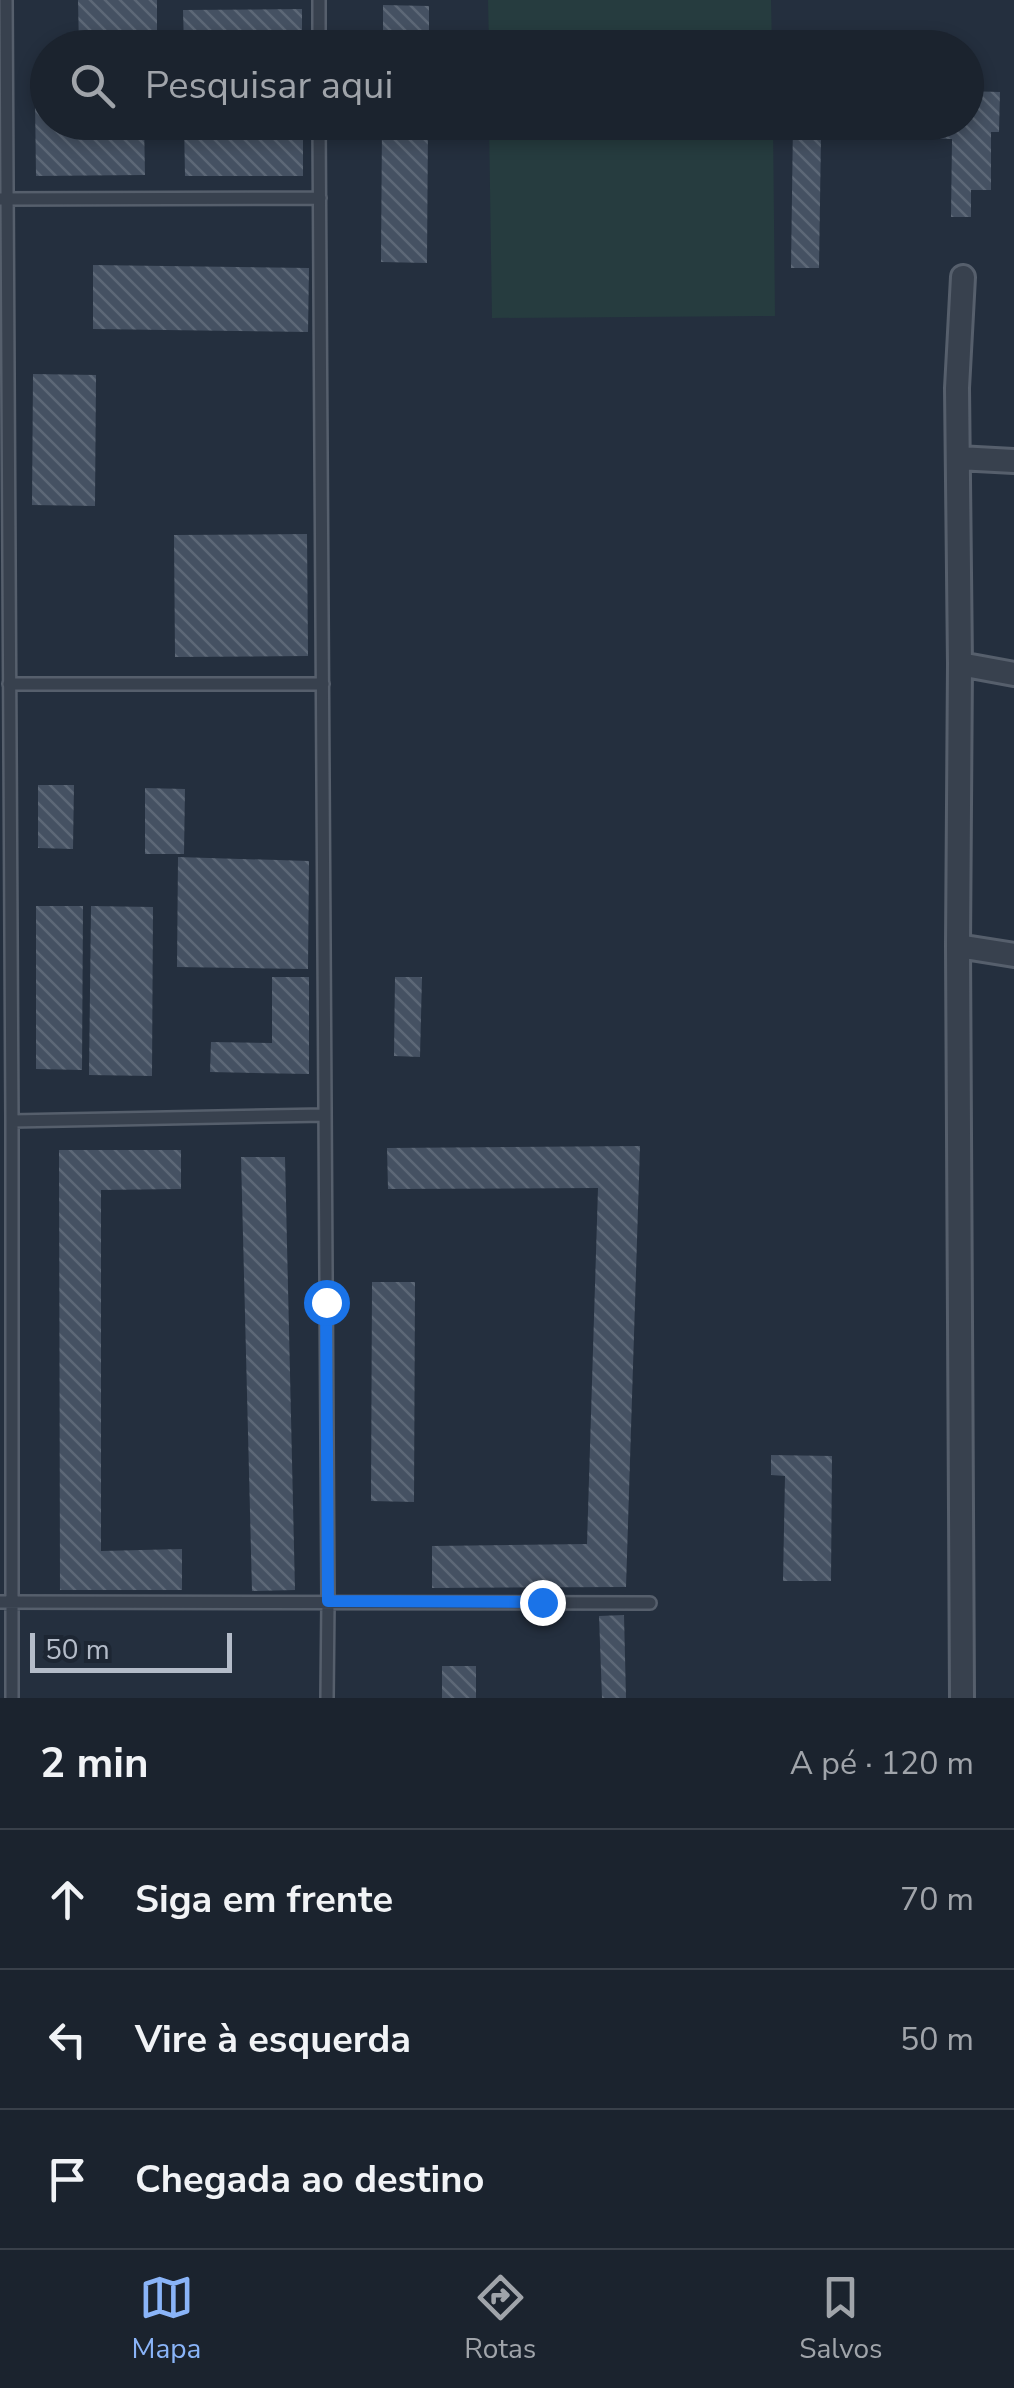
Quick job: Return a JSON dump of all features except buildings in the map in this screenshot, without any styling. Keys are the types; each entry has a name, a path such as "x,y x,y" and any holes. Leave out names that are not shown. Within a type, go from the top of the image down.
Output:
{"street":[{"path":"962,1698 958,364 963,277"},
{"path":"958,458 1014,461"},
{"path":"960,664 1014,674"},
{"path":"958,946 1014,955"}],"lane":[{"path":"6,0 3,199 12,1121 7,1602 12,1698"},
{"path":"318,0 319,30"},
{"path":"319,140 327,1698"},
{"path":"3,199 320,198"},
{"path":"9,684 322,684"},
{"path":"12,1121 325,1115"},
{"path":"7,1602 650,1602"}],"green space":[{"path":"488,0 771,0 772,30 489,30"},
{"path":"489,140 773,140 775,316 492,318"}],"route":[{"path":"326,1302 328,1601 542,1602"}]}
